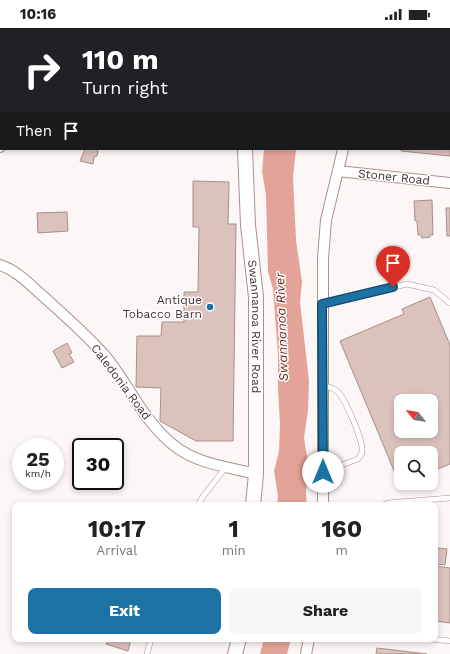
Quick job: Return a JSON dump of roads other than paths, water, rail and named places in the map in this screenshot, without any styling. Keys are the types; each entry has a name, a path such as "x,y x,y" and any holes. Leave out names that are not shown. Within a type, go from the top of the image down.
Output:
{"main road":[{"name":"Swannanoa River Road","path":"245,150 248,225 256,297 256,474 252,502"},
{"path":"235,654 238,642"}],"street":[{"path":"323,502 323,259 326,220 342,150"},
{"name":"Stoner Road","path":"338,170 450,183"},
{"name":"Caledonia Road","path":"0,265 16,272 82,332 107,359 149,420 176,448 196,459 256,474"},
{"path":"306,654 308,642"}],"lane":[{"path":"322,304 407,284 434,290 450,302"},
{"path":"322,386 331,387 343,399 351,415 362,446 362,452 358,459 323,472"},
{"path":"200,502 227,467"},
{"path":"400,502 450,498"},
{"path":"438,640 450,641"},
{"path":"147,654 150,642"}],"water":[{"name":"Swannanoa River","path":"264,150 296,150 293,178 296,240 302,282 300,302 309,381 308,410 304,438 308,463 307,502 277,502 278,496 274,471 279,451 280,424 278,355 273,289 268,272 266,195 262,171"},
{"path":"263,642 290,642 287,654 260,654"}],"place":[{"name":"Antique Tobacco Barn","path":"210,307"}]}
